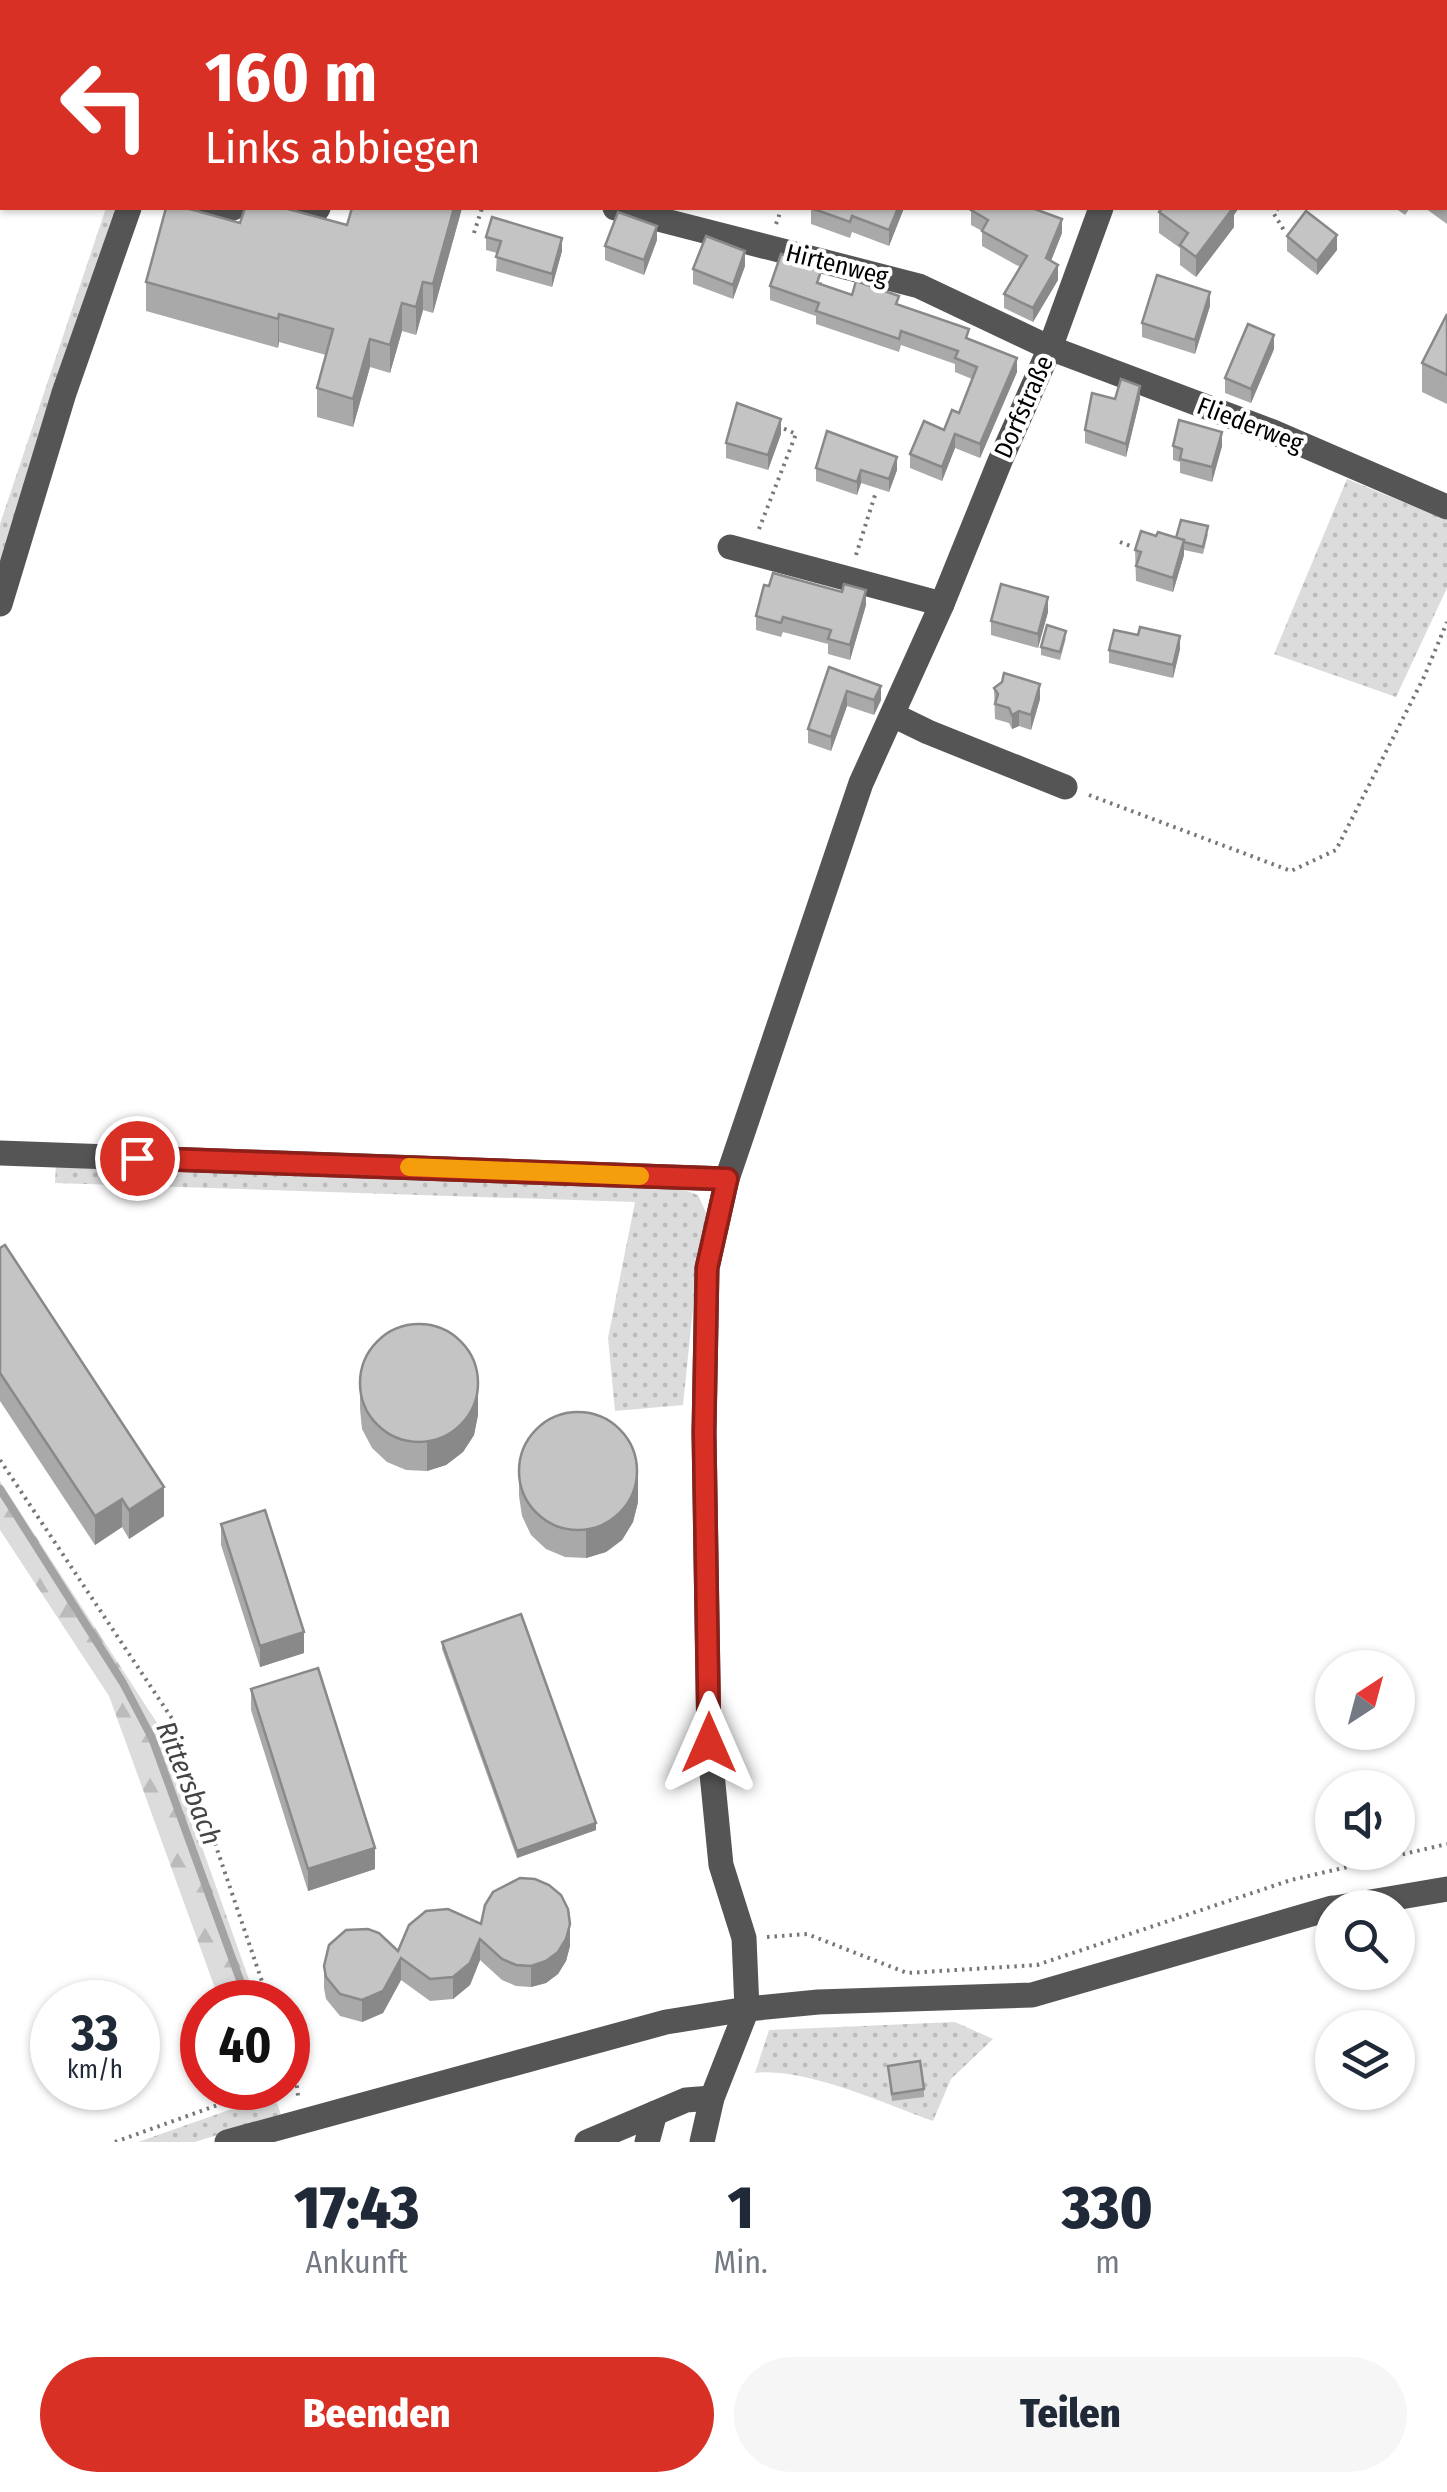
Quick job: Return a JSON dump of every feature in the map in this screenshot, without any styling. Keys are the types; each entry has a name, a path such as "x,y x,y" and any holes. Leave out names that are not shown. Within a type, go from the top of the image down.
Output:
{"street":[{"path":"0,604 64,393 128,210"},
{"path":"286,210 312,218 317,210"},
{"name":"Hirtenweg","path":"623,210 919,286 1050,348"},
{"name":"Dorfstraße","path":"747,2009 744,1938 721,1865 709,1743 704,1432 707,1268 727,1179 861,783 1050,348 1100,210"},
{"name":"Fliederweg","path":"1050,348 1273,432 1447,507"},
{"path":"740,550 942,604"},
{"path":"894,714 928,732 1066,787"},
{"path":"0,1152 727,1179"},
{"path":"1415,1894 1447,1889"},
{"path":"227,2142 666,2022 818,2002 1032,1995 1315,1913"},
{"path":"702,2142 712,2098 747,2009"},
{"path":"587,2142 686,2100 712,2098"},
{"path":"647,2142 655,2113"}],"path":[{"path":"474,233 481,210"},
{"path":"1277,210 1274,214 1285,232"},
{"path":"740,550 796,434 766,421"},
{"path":"848,579 875,495"},
{"path":"1120,542 1133,547"},
{"path":"1066,787 1291,871 1336,850 1424,677 1447,622"},
{"path":"0,1460 174,1720 262,1980"},
{"path":"744,1938 806,1934 908,1973 1037,1965 1291,1880 1447,1844"},
{"path":"115,2142 204,2110"}],"green space":[{"path":"105,210 121,210 0,580 0,524"},
{"path":"1347,479 1447,520 1447,588 1396,697 1274,654"},
{"path":"56,1162 665,1183 698,1195 709,1219 695,1289 683,1405 615,1411 608,1338 635,1202 55,1183"},
{"path":"0,1481 159,1726 249,1980 212,1980 109,1696 0,1530"},
{"path":"955,2022 993,2039 951,2079 933,2121 820,2081 774,2072 755,2073 769,2030"},
{"path":"229,2110 279,2110 281,2115 195,2142 138,2142"}],"building":[{"path":"165,210 193,210 240,223 244,210 291,210 347,225 351,210 453,210 433,284 423,282 416,307 402,303 390,345 370,339 353,399 317,388 333,329 279,314 278,319 146,282"},
{"path":"817,210 897,210 889,230 852,216 850,222"},
{"path":"971,210 1037,210 1062,219 1046,258 1058,265 1033,308 1004,294 1027,256 982,231 988,220"},
{"path":"1231,210 1196,257 1180,245 1188,233 1159,212"},
{"path":"1306,211 1337,235 1317,261 1287,236"},
{"path":"618,212 657,226 644,260 605,246"},
{"path":"492,217 562,238 552,274 496,257 501,241 486,237"},
{"path":"706,236 745,251 733,285 693,269"},
{"path":"781,254 822,268 817,283 852,295 856,281 899,296 896,304 969,329 966,338 1017,358 980,444 955,434 942,467 910,454 924,421 944,430 952,410 959,413 977,367 955,358 958,351 901,331 899,339 816,311 819,303 770,286"},
{"path":"1157,275 1210,292 1195,340 1142,323"},
{"path":"1447,314 1447,375 1422,363"},
{"path":"1248,324 1274,335 1251,389 1225,378"},
{"path":"1121,379 1140,386 1126,444 1085,430 1092,393 1115,399"},
{"path":"737,403 781,419 768,455 726,443"},
{"path":"1179,420 1222,432 1212,467 1180,459 1182,449 1173,446"},
{"path":"827,431 897,457 889,479 861,470 857,482 816,468"},
{"path":"1181,520 1208,526 1203,547 1176,538"},
{"path":"1141,531 1184,540 1173,578 1136,566 1141,552 1135,550"},
{"path":"773,573 842,592 844,584 866,590 850,645 828,639 831,630 783,617 781,623 756,616 764,585 769,586"},
{"path":"1001,584 1048,597 1038,634 991,621"},
{"path":"1047,625 1066,631 1060,652 1041,647"},
{"path":"1140,627 1180,636 1173,665 1109,650 1114,630 1138,635"},
{"path":"829,667 881,686 874,700 847,691 831,737 808,729"},
{"path":"1004,673 1040,684 1031,715 1019,711 1012,715 1009,708 995,704 998,694 994,688 1002,682"},
{"path":"5,1245 164,1487 129,1510 122,1499 95,1516 0,1373 0,1248"},
{"path":"419,1324 442,1329 461,1341 473,1360 478,1383 473,1406 461,1425 442,1437 419,1442 396,1437 377,1425 365,1406 360,1383 365,1360 377,1341 396,1329"},
{"path":"578,1412 600,1417 620,1429 632,1449 637,1471 632,1493 620,1513 600,1525 578,1530 556,1525 536,1513 524,1493 519,1471 524,1449 536,1429 556,1417"},
{"path":"265,1510 304,1632 260,1646 221,1524"},
{"path":"521,1614 596,1823 517,1851 442,1642"},
{"path":"318,1668 375,1848 308,1869 251,1689"},
{"path":"520,1878 549,1885 561,1895 568,1909 566,1939 546,1961 516,1965 502,1959 480,1939 470,1963 453,1977 430,1979 401,1958 383,1991 362,2000 340,1994 326,1977 324,1966 329,1945 346,1930 379,1933 398,1951 409,1925 426,1911 448,1909 481,1924 493,1892"},
{"path":"920,2061 924,2089 892,2094 888,2066"}],"waterway":[{"name":"Rittersbach","path":"0,1489 123,1683 152,1738 240,1980"}],"slow traffic":[{"path":"409,1167 640,1176"}],"route":[{"path":"137,1158 727,1179 707,1268 704,1432 709,1743"}]}
